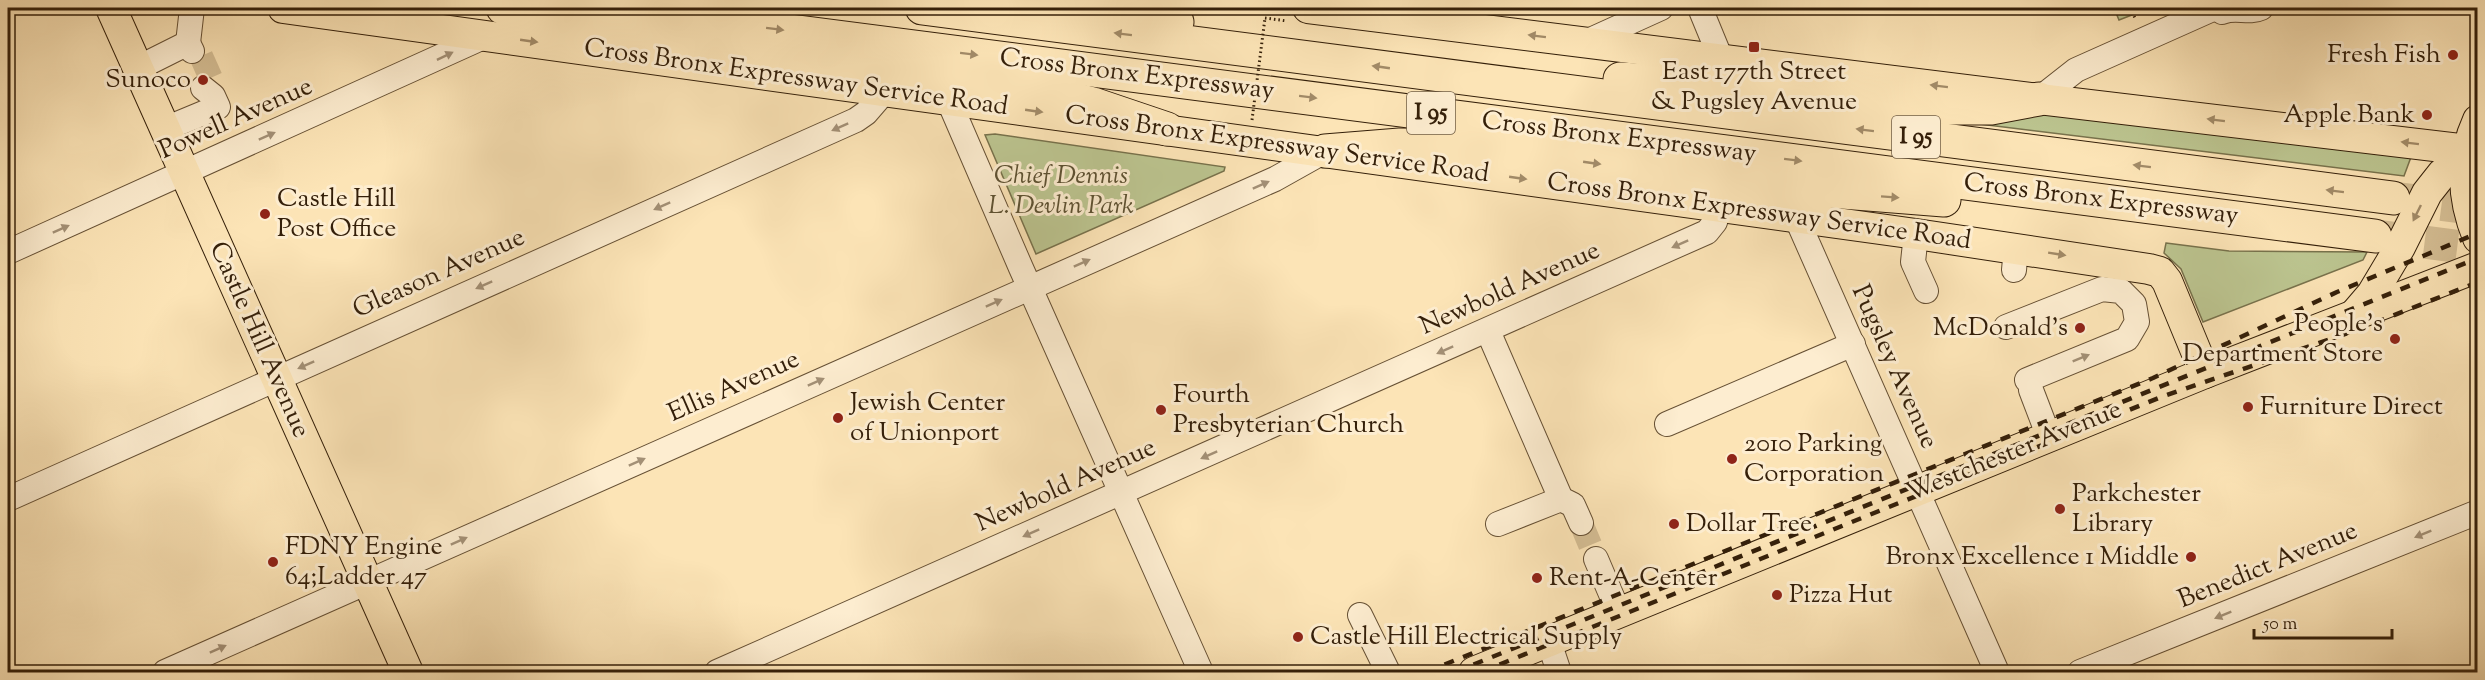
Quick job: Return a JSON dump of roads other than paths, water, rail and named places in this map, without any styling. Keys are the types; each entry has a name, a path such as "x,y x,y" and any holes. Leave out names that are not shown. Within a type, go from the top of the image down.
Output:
{"highway":[{"name":"Cross Bronx Expressway","path":"613,8 2374,236"},
{"name":"Cross Bronx Expressway","path":"922,8 2393,198"},
{"path":"1114,8 1189,25 1306,57"},
{"path":"495,21 1054,94 1093,104 1167,129"},
{"path":"1439,75 1609,78 1726,84 1949,108 1991,108 2039,99"},
{"path":"1325,151 1400,145 1454,146 1797,190 2250,219"}],"main road":[{"name":"Castle Hill Avenue","path":"111,8 408,672"},
{"name":"Cross Bronx Expressway Service Road","path":"284,8 495,21 885,91 1916,234 2015,259 2160,272 2167,281 2205,373"},
{"path":"1308,8 2467,152"},
{"path":"2478,120 2467,152 2465,178 2467,201 2478,238"},
{"name":"Westchester Avenue","path":"2354,315 2372,294 2400,248 2427,193 2442,174 2467,152"},
{"name":"Westchester Avenue","path":"1474,672 2205,373 2478,267"}],"street":[{"path":"138,68 193,53 192,8"},
{"path":"1586,42 1661,8"},
{"path":"1700,8 1721,59"},
{"path":"2039,99 2076,70 2219,10 2230,8 2253,12 2261,8"},
{"name":"Powell Avenue","path":"8,252 185,173 495,21"},
{"path":"165,129 218,107 209,89"},
{"name":"Gleason Avenue","path":"8,499 856,120 866,113 885,91"},
{"path":"948,99 1029,287 1201,672"},
{"name":"Ellis Avenue","path":"165,672 1275,179 1325,151"},
{"name":"Newbold Avenue","path":"717,672 1707,232 1715,222 1719,207"},
{"name":"Pugsley Avenue","path":"1796,217 1997,672"},
{"path":"1916,234 1913,262 1926,291"},
{"path":"2006,327 2102,289 2121,291 2134,304 2137,322 2127,339 2029,385 2049,437"},
{"path":"1488,331 1561,499 1573,505 1581,523"},
{"path":"1667,424 1853,344"},
{"path":"1498,524 1561,499"},
{"name":"Benedict Avenue","path":"2080,672 2478,512"},
{"path":"1596,559 1619,614"},
{"path":"1360,615 1388,672"},
{"path":"1549,642 1559,672"}],"tunnel":[{"path":"201,56 213,83"},
{"path":"2393,198 2478,209"},
{"path":"2376,236 2478,249"},
{"path":"1581,523 1596,559"}],"railway":[{"path":"1426,672 2153,378 2337,292 2478,233"},
{"path":"1455,672 2478,258"},
{"path":"1481,672 2161,397 2354,331 2478,282"}],"place":[{"name":"East 177th Street & Pugsley Avenue","path":"1754,47"},
{"name":"Fresh Fish","path":"2453,55"},
{"name":"Sunoco","path":"203,80"},
{"name":"Apple Bank","path":"2427,115"},
{"name":"Castle Hill Post Office","path":"265,214"},
{"name":"McDonald's","path":"2080,328"},
{"name":"People's Department Store","path":"2395,339"},
{"name":"Furniture Direct","path":"2248,407"},
{"name":"Fourth Presbyterian Church","path":"1161,410"},
{"name":"Jewish Center of Unionport","path":"838,418"},
{"name":"2010 Parking Corporation","path":"1732,459"},
{"name":"Parkchester Library","path":"2060,509"},
{"name":"Dollar Tree","path":"1674,524"},
{"name":"Bronx Excellence 1 Middle","path":"2191,557"},
{"name":"FDNY Engine 64;Ladder 47","path":"273,562"},
{"name":"Rent-A-Center","path":"1537,578"},
{"name":"Pizza Hut","path":"1777,595"},
{"name":"Castle Hill Electrical Supply","path":"1298,637"}],"park label":[{"name":"Chief Dennis L. Devlin Park","path":"1061,191"}]}
